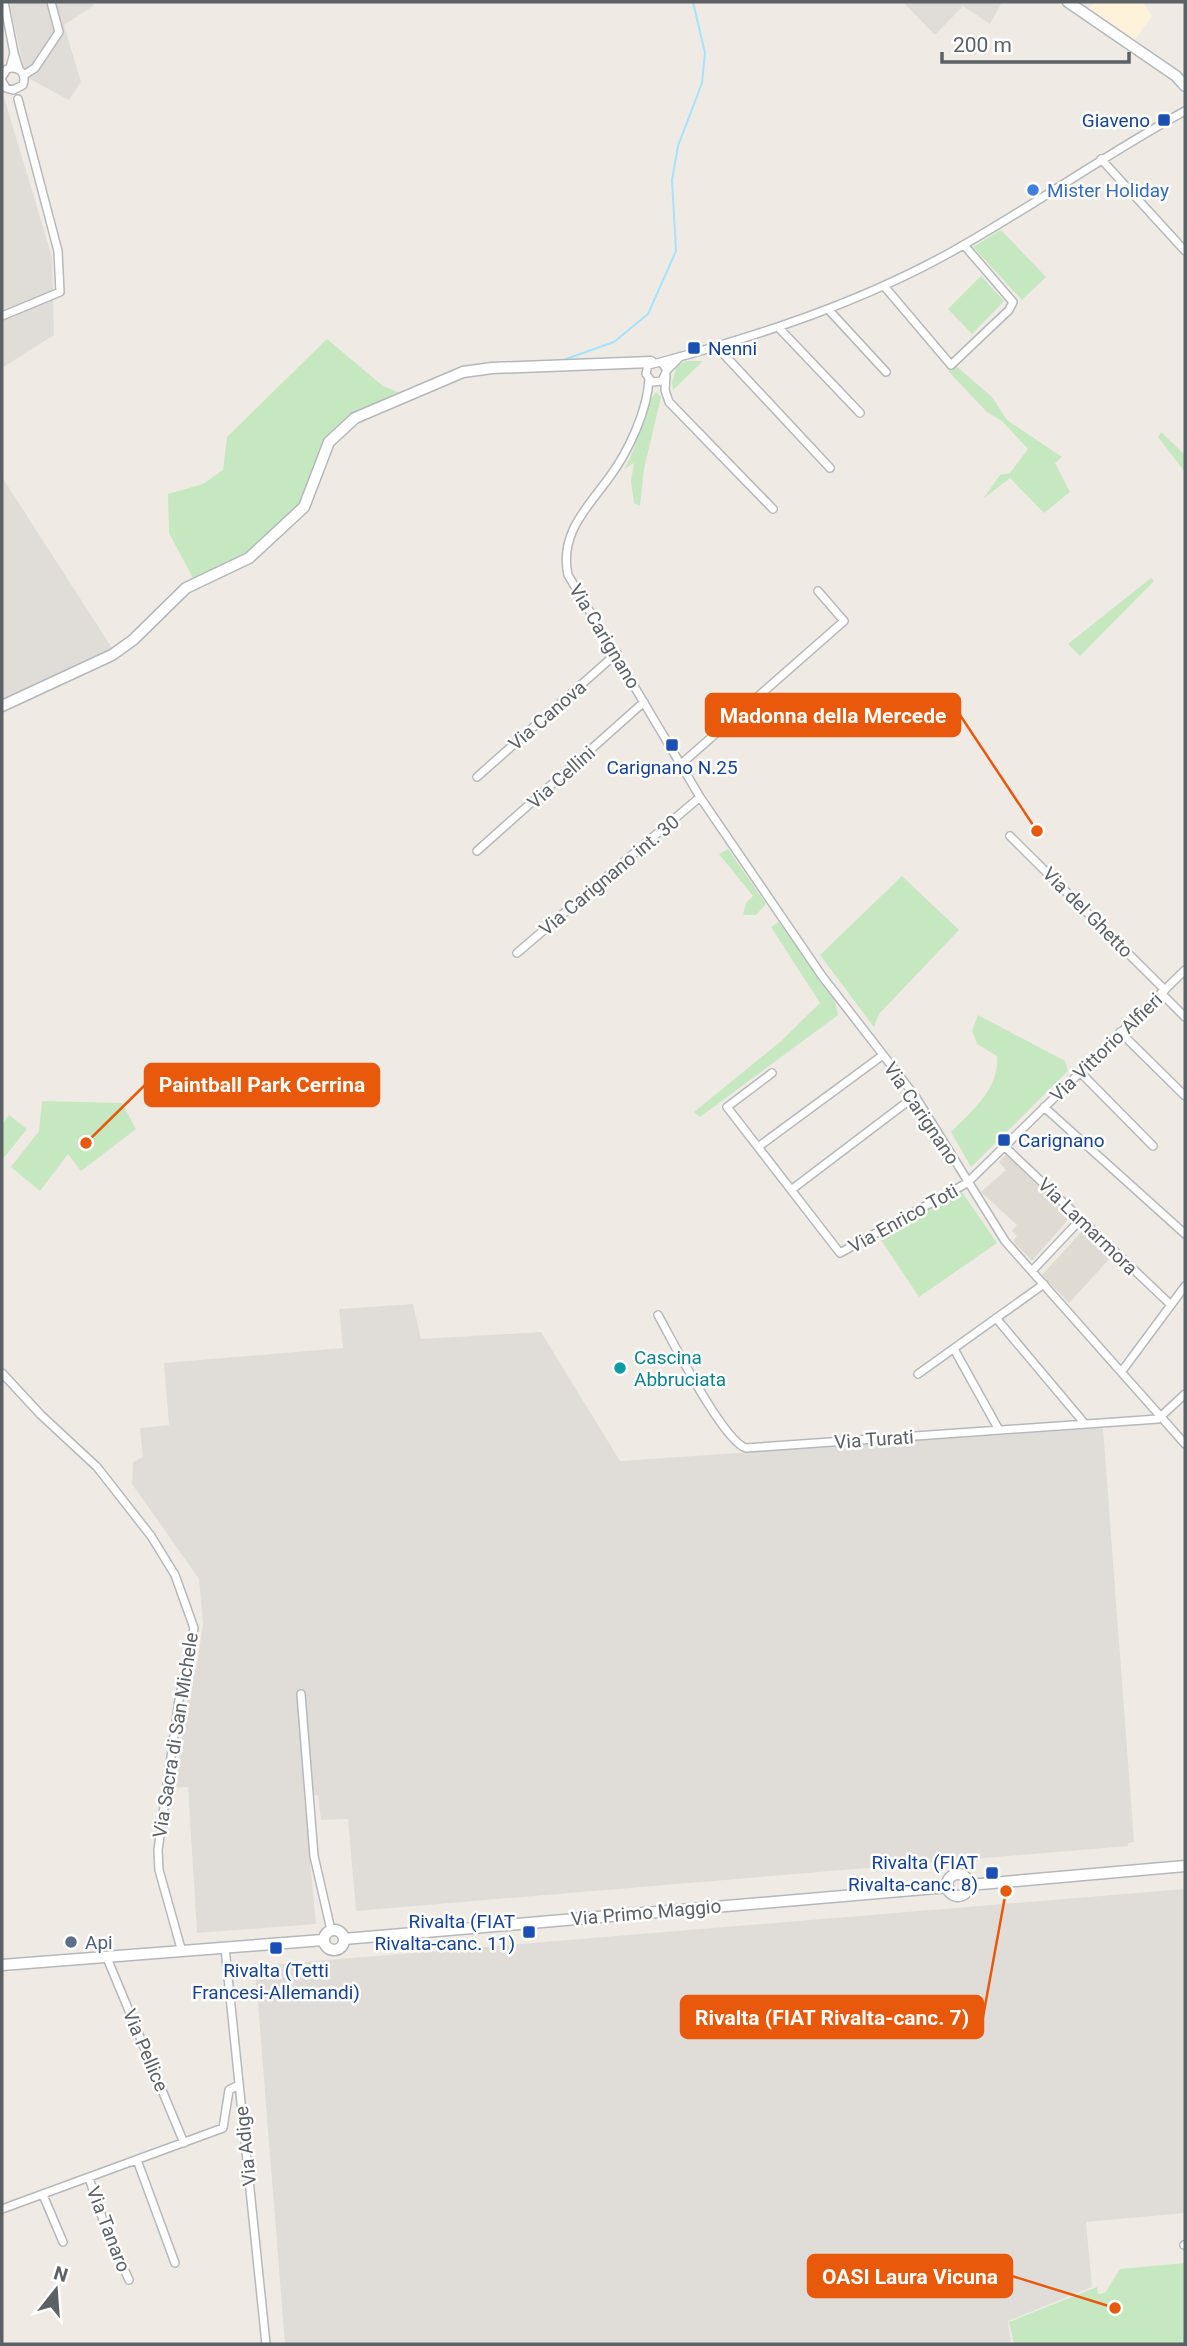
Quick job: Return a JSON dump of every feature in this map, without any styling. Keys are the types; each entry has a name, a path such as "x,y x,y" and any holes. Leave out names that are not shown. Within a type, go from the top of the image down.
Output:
{"main road":[{"path":"1068,2 1181,78 1185,86"},
{"path":"2,706 112,655 133,640 186,588 249,558 296,516 312,494 330,442 355,418 463,372 492,368 634,362 653,364"},
{"path":"969,1885 1185,1866"},
{"path":"957,1874 964,1876 969,1885 965,1893 958,1896 948,1887 949,1880 957,1874"},
{"name":"Via Primo Maggio","path":"344,1939 948,1887"},
{"path":"2,1965 323,1940 331,1930 340,1932 344,1939 342,1947 333,1950 327,1948 323,1940"}],"street":[{"path":"4,2 17,71 24,81 10,89"},
{"path":"2,316 60,292 58,251 18,99 2,79 17,71 35,68 59,32 51,2"},
{"path":"653,364 778,327 884,286 964,245 1185,110"},
{"path":"1101,159 1185,251"},
{"path":"884,286 951,365 1009,310 1013,302 964,245"},
{"path":"828,309 886,373"},
{"path":"778,327 860,413"},
{"path":"717,347 830,468"},
{"name":"Via Carignano","path":"679,357 667,373 654,382 630,443 612,474 573,526 564,558 568,575 617,653 700,797 822,975 915,1096 967,1183 1006,1241 1185,1444"},
{"path":"653,364 667,373 665,390 669,401 773,509"},
{"path":"653,364 654,382 665,390"},
{"path":"680,765 844,621 818,591"},
{"name":"Via Canova","path":"477,777 617,653"},
{"name":"Via Cellini","path":"477,851 644,702"},
{"name":"Via Carignano int. 30","path":"517,953 700,797"},
{"name":"Via del Ghetto","path":"1010,836 1163,991 1185,1017"},
{"name":"Via Vittorio Alfieri","path":"967,1183 1185,970"},
{"path":"1121,1032 1185,1096"},
{"path":"758,1147 883,1055"},
{"path":"1080,1072 1153,1146"},
{"path":"772,1073 727,1107 790,1190 915,1096"},
{"path":"1044,1107 1185,1234"},
{"name":"Via Lamarmora","path":"1005,1147 1171,1305"},
{"name":"Via Enrico Toti","path":"790,1190 840,1253 967,1183"},
{"path":"1032,1271 1080,1219"},
{"path":"918,1374 1044,1284"},
{"path":"1122,1371 1185,1286"},
{"name":"Via Turati","path":"658,1315 705,1398 740,1446 1085,1424 1162,1416"},
{"path":"996,1318 1085,1424"},
{"path":"954,1349 999,1430"},
{"name":"Via Sacra di San Michele","path":"2,1373 41,1415 97,1467 151,1536 176,1575 194,1628 179,1700 158,1850 159,1870 182,1952"},
{"path":"1162,1416 1185,1394"},
{"path":"301,1694 314,1856 331,1930"},
{"name":"Via Adige","path":"225,1948 266,2344"},
{"name":"Via Pellice","path":"107,1958 184,2143"},
{"name":"Via Tanaro","path":"2,2209 223,2128 229,2090 239,2085"},
{"path":"137,2160 175,2263"},
{"name":"Via Tanaro","path":"89,2178 129,2280"},
{"path":"43,2195 63,2242"}],"shaded area":[{"path":"9,2 94,2 93,6 64,25 81,82 69,100 26,77"},
{"path":"903,2 1002,2 990,24 963,6 935,35"},
{"path":"1096,2 1143,2 1152,16 1133,42 1088,9"},
{"path":"3,94 52,257 54,335 2,368"},
{"path":"2,477 112,648 2,708"},
{"path":"1007,1153 1072,1215 1032,1261 1013,1241 1017,1236 1012,1231 1017,1225 981,1192 1006,1170 999,1162"},
{"path":"1084,1229 1113,1255 1069,1303 1042,1275"},
{"path":"413,1304 421,1339 541,1332 620,1461 1103,1428 1134,1842 1128,1843 1128,1846 356,1911 348,1819 321,1820 318,1795 304,1796 316,1924 197,1933 188,1787 175,1788 188,1694 197,1664 203,1624 199,1579 132,1484 133,1462 143,1457 140,1428 169,1425 164,1363 343,1348 339,1309"},
{"path":"1185,1889 1185,2213 1086,2222 1092,2287 1008,2321 1011,2344 285,2344 255,1966"}],"green space":[{"path":"1001,230 1046,277 1022,300 973,247"},
{"path":"981,276 1004,301 972,334 948,309"},
{"path":"327,339 383,386 403,394 346,418 329,435 306,498 256,549 225,569 193,578 169,533 168,494 203,484 223,470 227,437"},
{"path":"686,361 703,361 673,390 672,382 677,366"},
{"path":"955,365 992,397 1007,420 1062,457 1055,463 1070,492 1044,513 1010,478 983,499 1000,475 1010,473 1028,449 1002,421 987,412 948,371"},
{"path":"656,392 661,397 644,469 640,506 634,503 631,481 634,463 624,469 646,410"},
{"path":"1161,432 1185,455 1185,472 1158,437"},
{"path":"1151,578 1154,581 1080,656 1068,644"},
{"path":"728,849 766,904 756,915 743,915 746,903 753,896 719,854"},
{"path":"902,876 959,930 879,1014 874,1027 820,955"},
{"path":"779,922 834,997 838,1015 700,1117 694,1112 780,1042 820,1003 771,927"},
{"path":"978,1015 1065,1061 1068,1071 971,1167 951,1132 983,1098 997,1068 997,1056 977,1044 972,1031"},
{"path":"42,1101 122,1103 136,1129 81,1171 68,1154 40,1191 11,1167 39,1131"},
{"path":"9,1115 27,1129 2,1160 2,1125"},
{"path":"962,1192 997,1243 919,1297 881,1240 914,1217"},
{"path":"1185,2263 1185,2344 1014,2344 1009,2322 1097,2287 1098,2294 1105,2293 1120,2269"}],"waterway":[{"path":"566,359 614,342 648,314 676,251 672,180 678,146 702,83 705,53 693,2"}],"place":[{"name":"Giaveno","path":"1164,120"},
{"name":"Mister Holiday","path":"1033,190"},
{"name":"Nenni","path":"694,348"},
{"name":"Carignano N.25","path":"672,745"},
{"name":"Madonna della Mercede","path":"1037,831"},
{"name":"Carignano","path":"1004,1140"},
{"name":"Paintball Park Cerrina","path":"86,1143"},
{"name":"Cascina Abbruciata","path":"620,1368"},
{"name":"Rivalta (FIAT Rivalta-canc. 8)","path":"992,1873"},
{"name":"Rivalta (FIAT Rivalta-canc. 7)","path":"1006,1891"},
{"name":"Rivalta (FIAT Rivalta-canc. 11)","path":"529,1932"},
{"name":"Api","path":"71,1942"},
{"name":"Rivalta (Tetti Francesi-Allemandi)","path":"276,1948"},
{"name":"OASI Laura Vicuna","path":"1115,2308"}]}
